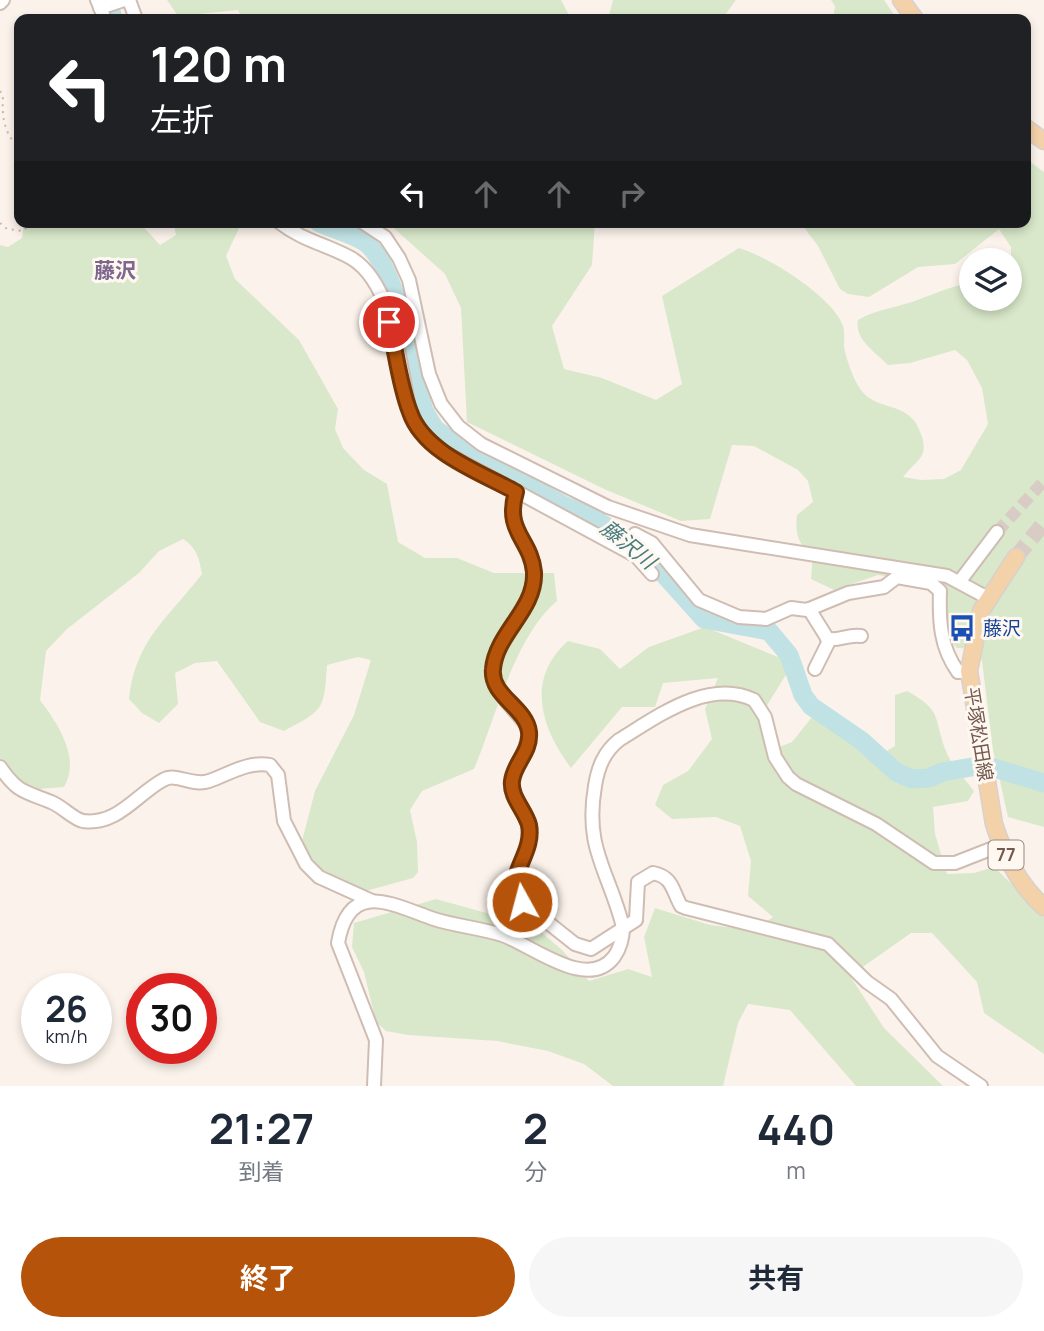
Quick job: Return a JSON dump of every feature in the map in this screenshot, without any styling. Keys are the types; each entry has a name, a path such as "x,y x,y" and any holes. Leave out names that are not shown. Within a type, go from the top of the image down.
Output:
{"main road":[{"name":"平塚松田線","path":"1016,557 981,611 969,671 989,793 1001,845 1015,873 1044,907"}],"street":[{"path":"100,9 126,0"},
{"path":"288,228 308,242 350,257 371,273 384,299 410,413 420,430 440,450 644,562 652,574"},
{"path":"371,228 385,237 409,280 429,374 441,404 458,426 481,444 608,507 647,522 690,535 947,576 988,598"},
{"path":"516,492 512,522 531,560 533,580 528,601 499,646 492,674 496,687 529,729 528,746 512,778 512,787 530,833 515,888 522,902 584,949 590,949 638,915 635,889 638,882 653,873 668,878 681,905 686,908 819,940 891,999 937,1056 981,1086"},
{"path":"621,549 647,522"},
{"path":"960,581 997,532"},
{"path":"635,534 652,543 699,600 724,613 766,619 791,608 809,609 848,593 884,587 897,577 931,583 940,591 941,635 949,660 958,672 969,671"},
{"path":"809,609 827,639"},
{"path":"827,639 840,641 852,635 861,636"},
{"path":"815,669 827,639"},
{"path":"374,1086 376,1040 338,943 348,914 372,901 383,900 461,927 505,936 574,969 588,971 612,960 623,937 622,927 593,844 590,820 597,772 611,747 619,740 666,712 699,698 726,693 754,700 765,717 775,757 788,777 876,824 934,863 955,863 1001,845"},
{"path":"0,767 19,790 58,805 81,821 106,818 120,812 164,779 174,777 196,785 249,765 270,765 278,775 284,821 306,864 333,884 359,892 372,901"}],"path":[{"path":"0,91 4,95 2,118 14,139"},
{"path":"0,223 7,229 23,231 26,228"}],"green space":[{"path":"167,0 561,0 568,14 240,14 238,10 177,14"},
{"path":"613,0 736,0 726,14 609,14"},
{"path":"831,0 884,0 894,14 834,14 835,6"},
{"path":"1031,163 1044,172 1044,827 1008,817 993,750 982,661 975,649 957,648 945,636 944,585 878,575 834,590 811,579 813,555 800,542 796,527 797,515 813,502 808,481 798,470 754,446 732,445 710,519 681,521 604,489 467,422 461,308 445,274 394,228 595,228 592,265 552,326 564,369 602,378 656,400 682,384 662,296 739,248 752,253 798,279 827,303 843,326 845,352 859,387 874,401 910,416 917,425 923,440 923,452 903,477 921,480 944,479 961,470 988,424 982,388 967,360 955,350 910,363 888,365 862,339 858,320 959,286 959,311 1022,311 1022,248 1011,248 999,229 975,248 959,248 959,261 955,264 918,267 869,297 848,294 840,289 818,246 804,228 1031,228"},
{"path":"23,228 144,228 160,245 176,235 174,228 239,228 226,256 235,279 299,340 338,409 335,429 343,448 364,470 387,484 398,542 425,558 457,558 494,573 554,573 557,601 542,616 518,656 474,769 422,791 410,810 417,842 418,872 413,878 344,897 304,869 297,860 315,791 354,715 371,660 358,657 327,665 325,691 319,707 307,718 284,731 260,722 217,661 195,663 175,673 178,704 159,723 142,713 129,699 138,661 146,645 155,630 202,574 197,554 183,539 159,551 139,573 67,629 46,651 40,700 65,742 69,753 69,776 64,787 13,791 0,766 0,245 8,247 22,238"},
{"path":"705,627 783,659 787,673 758,720 767,752 792,742 812,717 885,752 895,746 895,695 907,691 932,710 948,756 974,791 968,801 933,807 935,834 947,874 974,873 994,867 1044,915 1044,1054 984,1013 977,982 932,933 911,933 850,976 884,1028 943,1086 856,1086 790,1010 748,1004 738,1023 723,1086 613,1086 584,1064 548,1051 497,1041 408,1035 386,1031 376,1022 364,972 352,947 354,923 436,899 534,926 562,950 589,981 628,969 652,977 644,937 655,908 710,925 754,930 773,917 748,896 751,861 740,826 716,817 672,819 655,805 663,785 688,771 712,739 705,709 718,678 663,683 655,707 622,707 571,768 552,737 542,704 546,671 568,641 600,649 620,669 649,647"}],"waterway":[{"name":"藤沢川","path":"108,0 112,14"},
{"name":"藤沢川","path":"333,228 363,241 375,252 385,271 402,319 424,411 435,429 457,445 565,506 589,515 642,550 704,619 769,631 789,655 803,695 811,706 862,741 896,772 912,779 929,778 942,772 984,765 1044,783"}],"tunnel":[{"path":"997,532 1044,481"},
{"path":"1016,557 1044,523"}],"place":[{"name":"藤沢","path":"962,628"}],"district":[{"name":"藤沢","path":"115,271"}],"route":[{"path":"389,322 410,413 420,430 440,450 516,492 512,522 531,560 533,580 528,601 499,646 493,661 492,674 496,687 529,729 528,746 512,778 514,794 529,825 530,833 528,849 515,881 517,894 522,902"}]}
